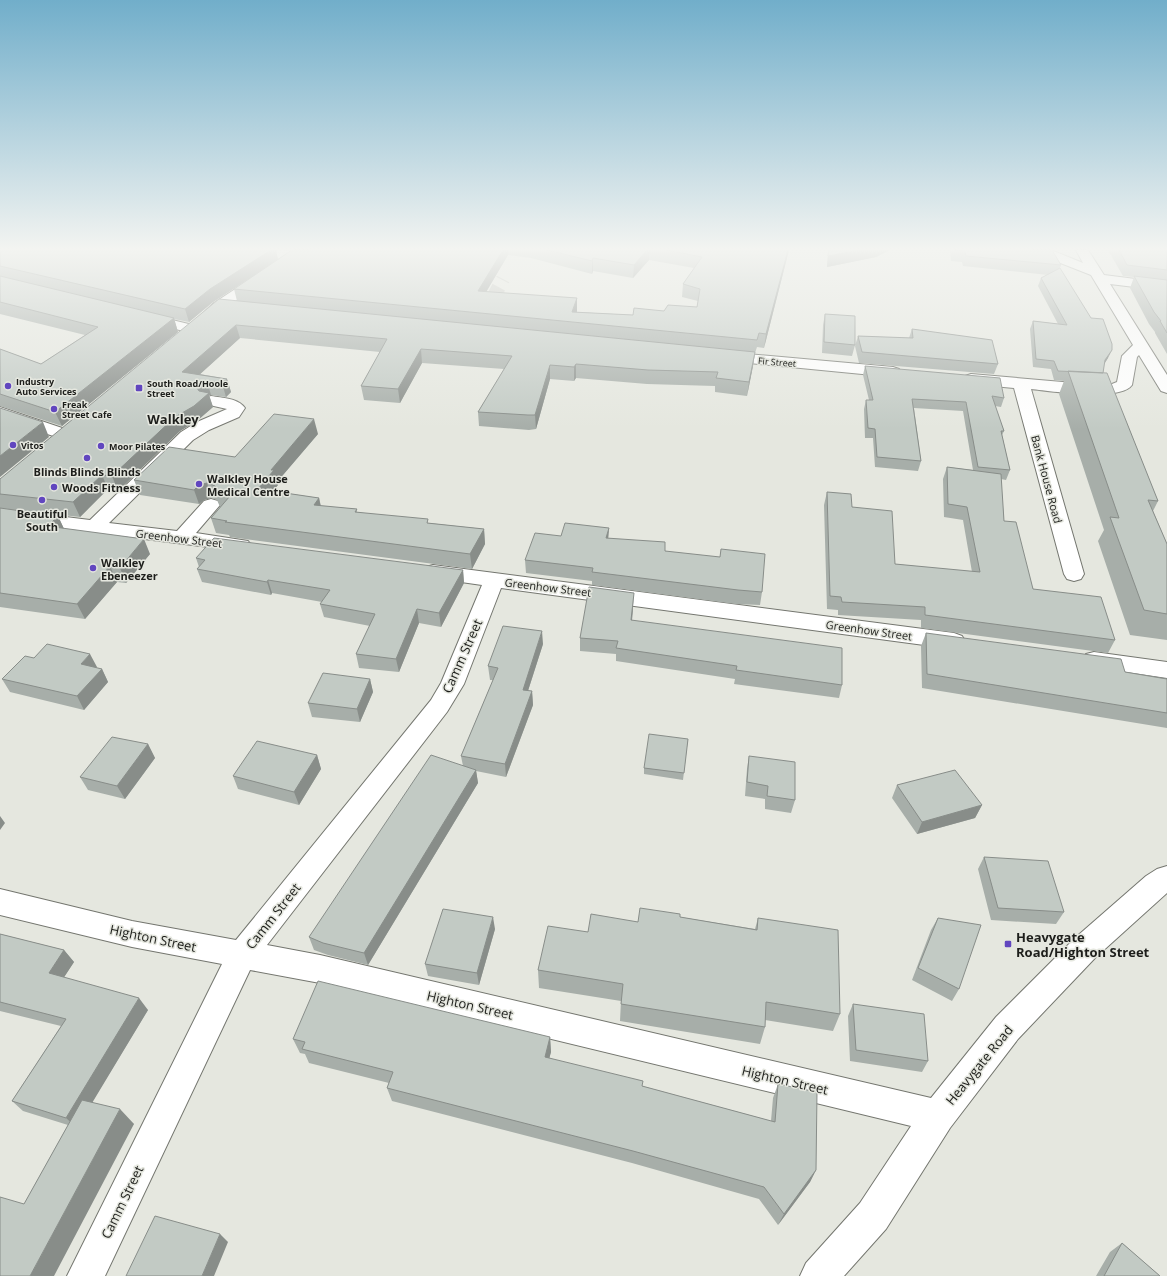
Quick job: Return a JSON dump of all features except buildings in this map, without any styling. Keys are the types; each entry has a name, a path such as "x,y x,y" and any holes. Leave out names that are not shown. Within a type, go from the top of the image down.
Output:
{"street":[{"path":"180,339 215,310"},
{"path":"1118,310 1167,388"},
{"path":"136,315 192,329"},
{"path":"960,378 1097,390 1115,389 1124,386 1130,356 1140,346"},
{"name":"Fir Street","path":"707,356 907,373"},
{"name":"Bank House Road","path":"1021,383 1074,574"},
{"path":"94,527 187,436 203,426 233,413 237,408 229,404 210,401"},
{"path":"0,412 65,434"},
{"path":"181,538 211,506"},
{"name":"Greenhow Street","path":"0,515 257,548"},
{"name":"Greenhow Street","path":"418,570 972,644"},
{"name":"Camm Street","path":"86,1276 242,955 439,706 452,684 494,580"},
{"path":"1074,658 1167,670"},
{"name":"Heavygate Road","path":"819,1276 872,1216 938,1116 1007,1028 1085,948 1156,885 1167,878"},
{"name":"Highton Street","path":"0,902 132,934 320,969 938,1116"}],"tunnel":[{"path":"482,319 487,310"}],"place":[{"name":"Industry Auto Services","path":"8,386"},
{"name":"South Road/Hoole Street","path":"139,388"},
{"name":"Freak Street Cafe","path":"54,409"},
{"name":"Vitos","path":"13,445"},
{"name":"Moor Pilates","path":"101,446"},
{"name":"Blinds Blinds Blinds","path":"87,458"},
{"name":"Walkley House Medical Centre","path":"199,484"},
{"name":"Woods Fitness","path":"54,487"},
{"name":"Beautiful South","path":"42,500"},
{"name":"Walkley Ebeneezer","path":"93,568"},
{"name":"Heavygate Road/Highton Street","path":"1008,944"}],"district":[{"name":"Walkley","path":"173,419"}]}
